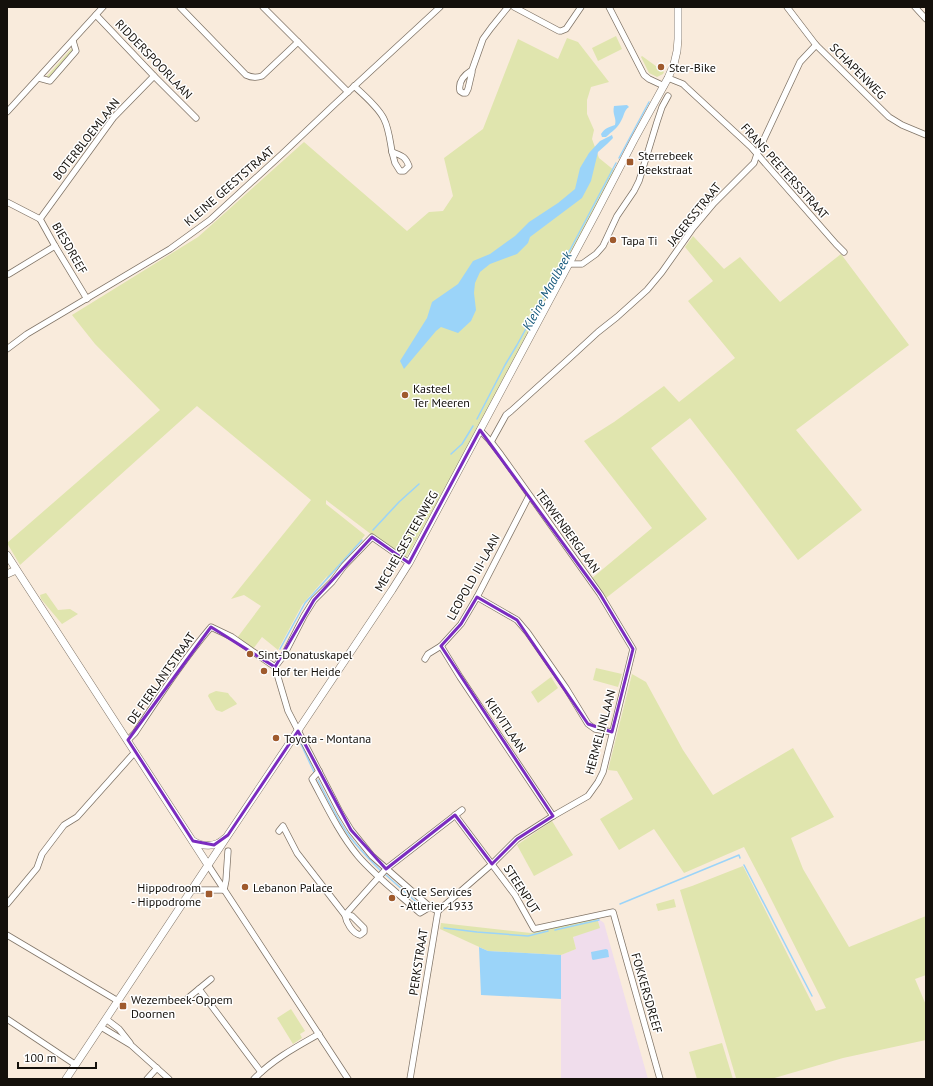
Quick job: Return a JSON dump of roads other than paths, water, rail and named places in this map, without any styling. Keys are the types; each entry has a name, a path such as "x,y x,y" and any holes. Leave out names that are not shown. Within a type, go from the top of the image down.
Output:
{"main road":[{"name":"MECHELSESTEENWEG","path":"66,1079 409,563 596,213 616,183 640,139 650,112 668,78 675,60 678,45 678,7"},
{"path":"7,555 208,865"},
{"path":"7,574 16,570"},
{"path":"193,841 202,845 218,844 228,835"}],"street":[{"path":"7,112 104,7"},
{"path":"180,7 250,78 262,76 298,42"},
{"path":"263,7 348,92"},
{"name":"KLEINE GEESTSTRAAT","path":"7,348 27,334 170,249 210,220 440,7"},
{"path":"472,70 483,39 508,7"},
{"path":"514,7 559,31 564,31 566,29 581,7"},
{"path":"608,7 644,75 664,86"},
{"name":"SCHAPENWEG","path":"787,7 816,45 889,117 902,125 926,134"},
{"path":"915,7 926,19"},
{"name":"RIDDERSPOORLAAN","path":"96,15 196,118"},
{"path":"39,78 50,81 76,52 73,41"},
{"name":"JAGERSSTRAAT","path":"491,442 506,416 511,411 647,290 662,272 693,228 714,203 754,163 800,62 816,45"},
{"name":"BOTERBLOEMLAAN","path":"40,219 114,117 154,76"},
{"name":"FRANS PEETERSSTRAAT","path":"668,78 683,84 745,141 844,252"},
{"path":"354,86 384,119 392,152"},
{"path":"569,264 582,264 596,254 603,246 617,216 636,187 659,115 668,96"},
{"name":"BIESDREEF","path":"7,202 40,219 54,246 87,299"},
{"path":"8,274 54,246"},
{"name":"TERWENBERGLAAN","path":"480,430 491,442 600,594 633,649"},
{"name":"LEOPOLD III-LAAN","path":"425,659 428,654 441,646 461,624 477,597 530,496"},
{"path":"409,563 372,537 314,600 284,655 275,667 286,708 340,812 351,830 372,856 430,907 438,911"},
{"path":"477,597 517,620 528,633 566,688 588,724 595,728 612,732"},
{"name":"DE FIERLANTSTRAAT","path":"128,740 135,733 192,649 211,626 232,637 275,667"},
{"name":"KIEVITLAAN","path":"441,646 553,816"},
{"name":"HERMELIJNLAAN","path":"438,911 492,864 517,839 588,796 603,772 633,649"},
{"path":"7,904 37,868 42,854 64,825 77,817 135,752"},
{"path":"319,771 312,779 329,812 358,856 378,876 420,912 430,907"},
{"path":"279,831 283,826 297,853 345,915 378,876 462,810"},
{"name":"STEENPUT","path":"455,815 515,895 534,929 613,912"},
{"path":"224,890 228,851"},
{"path":"208,865 348,1079"},
{"path":"192,890 224,890"},
{"name":"PERKSTRAAT","path":"410,1079 438,911"},
{"name":"FOKKERSDREEF","path":"613,912 660,1079"},
{"path":"7,935 118,1001"},
{"path":"188,998 211,979"},
{"path":"199,989 261,1072"},
{"path":"7,1019 76,1065"},
{"path":"106,1019 119,1029 131,1045"},
{"path":"101,1027 131,1045 169,1079"},
{"path":"254,1079 282,1056 319,1034"},
{"path":"147,1079 157,1068"}],"water":[{"path":"627,105 629,107 625,111 618,126 606,137 602,137 601,134 604,130 615,125 614,106"},
{"path":"612,135 613,138 598,152 591,181 582,198 530,237 528,243 517,254 490,264 480,272 475,283 474,293 476,310 471,321 458,333 441,327 404,369 400,361 427,318 432,302 458,284 473,261 490,254 515,236 529,222 558,203 575,189 580,168 589,153 600,141"},
{"path":"479,947 488,951 561,955 561,999 481,995"},
{"path":"606,949 608,950 609,957 592,959 591,952"}],"waterway":[{"name":"Kleine Maalbeek","path":"619,158 649,102"},
{"name":"Kleine Maalbeek","path":"477,419 616,163"},
{"name":"Kleine Maalbeek","path":"451,454 462,444 473,426"},
{"path":"373,530 399,502 419,484"},
{"path":"280,649 305,603 362,540"},
{"path":"301,744 314,772"},
{"path":"318,780 348,834 381,871"},
{"path":"620,904 739,855 740,858"},
{"path":"744,865 812,996"},
{"path":"386,875 423,908"},
{"path":"555,930 599,920"},
{"path":"444,928 528,936 548,931"}],"place":[{"name":"Ster-Bike","path":"661,67"},
{"name":"Sterrebeek Beekstraat","path":"630,162"},
{"name":"Tapa Ti","path":"613,240"},
{"name":"Kasteel Ter Meeren","path":"405,395"},
{"name":"Sint-Donatuskapel","path":"250,654"},
{"name":"Hof ter Heide","path":"264,671"},
{"name":"Toyota - Montana","path":"276,738"},
{"name":"Lebanon Palace","path":"245,887"},
{"name":"Hippodroom - Hippodrome","path":"209,894"},
{"name":"Cycle Services - Atlerier 1933","path":"392,898"},
{"name":"Wezembeek-Oppem Doornen","path":"123,1006"}]}
